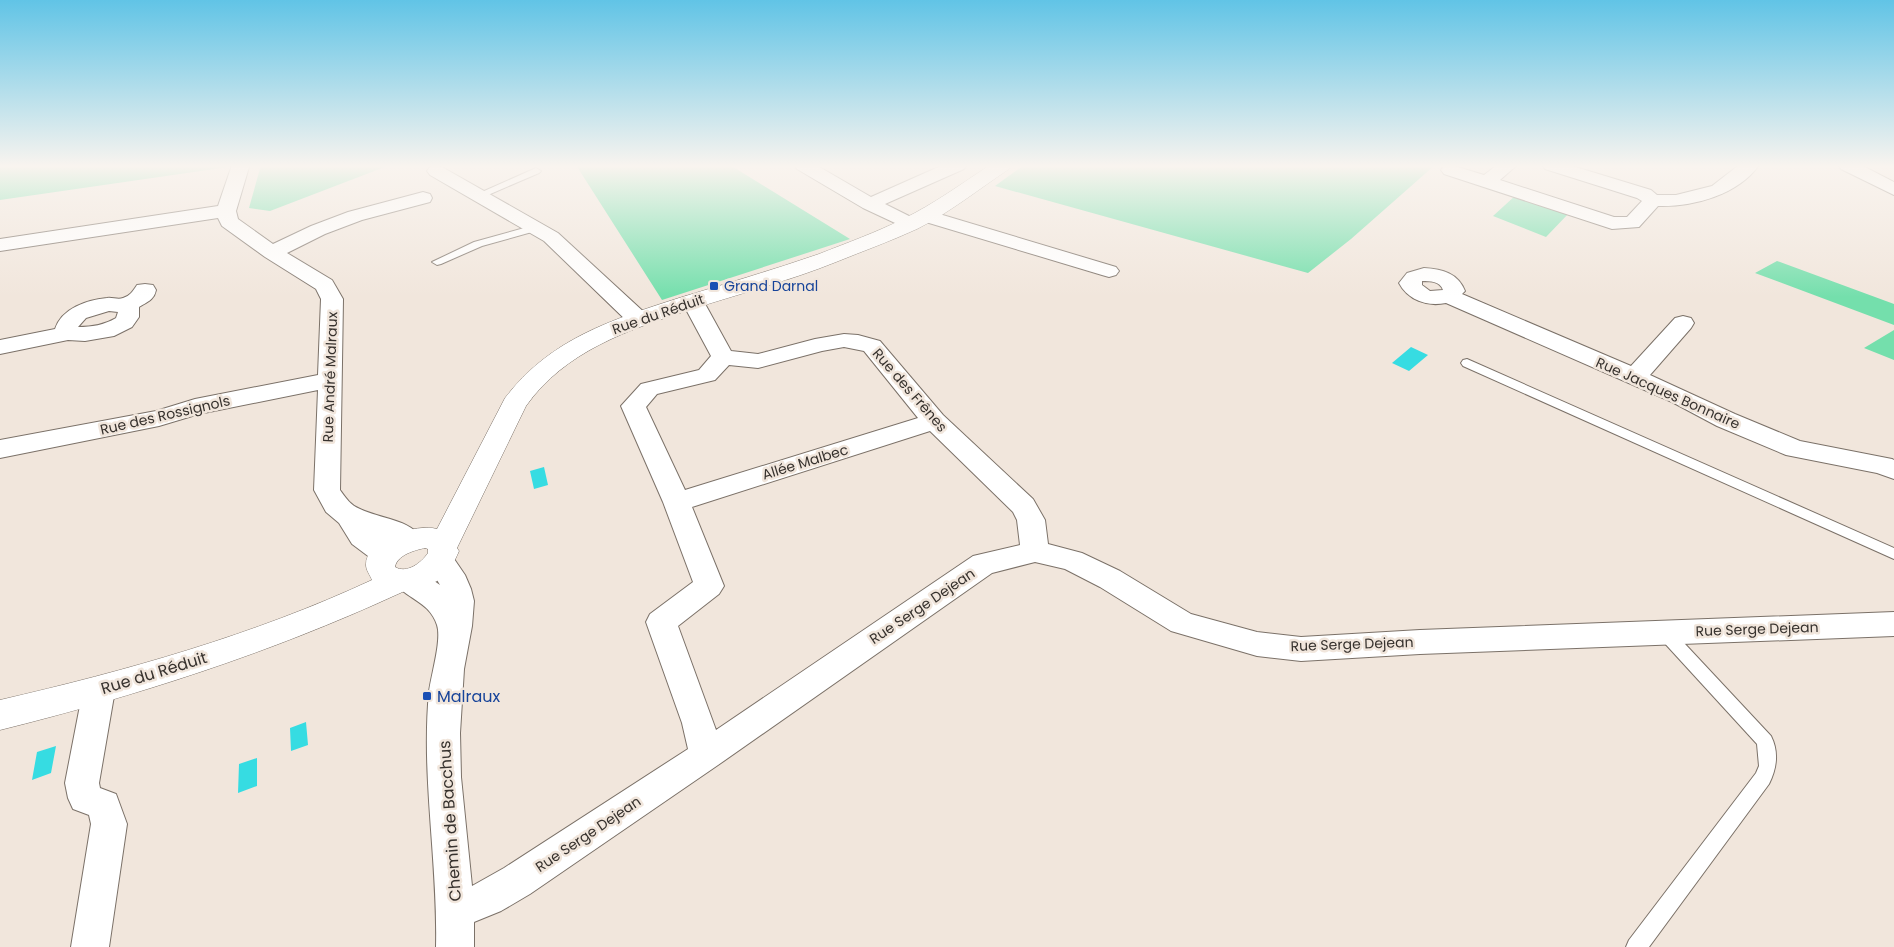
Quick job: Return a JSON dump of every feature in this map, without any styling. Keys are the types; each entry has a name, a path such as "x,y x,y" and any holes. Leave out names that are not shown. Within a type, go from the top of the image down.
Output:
{"street":[{"path":"272,253 318,230 355,216 380,209"},
{"path":"502,209 551,237 638,319"},
{"path":"886,209 918,220 1108,271"},
{"name":"Rue du Réduit","path":"0,715 99,690 210,657 356,601 410,559 476,480 503,424 528,385 559,359 593,338 638,319 827,258 918,220 935,209"},
{"path":"1570,209 1612,223 1632,223 1645,209"},
{"path":"0,245 226,211"},
{"name":"Rue André Malraux","path":"226,211 229,222 272,253 324,285 332,299 327,490 336,505 349,516 362,537 410,559"},
{"path":"0,347 68,333 66,328 68,323 80,313 110,304 125,306 144,295 146,290"},
{"name":"Rue Jacques Bonnaire","path":"1448,296 1795,449 1883,465 1894,470"},
{"path":"693,302 724,357 707,375 649,389 633,406 677,502 710,586 661,622 698,723 706,755"},
{"path":"1632,376 1641,370 1683,322"},
{"name":"Rue des Frênes","path":"724,357 757,362 842,340 862,341 872,346 934,422 1023,506 1031,520 1035,552"},
{"name":"Rue des Rossignols","path":"0,449 159,418 195,407 330,380"},
{"name":"Allée Malbec","path":"677,502 934,422"},
{"name":"Rue Serge Dejean","path":"457,910 488,898 512,884 706,755 983,564 1035,552 1072,560 1110,579 1182,623 1257,644 1301,649 1420,642 1894,624"},
{"name":"Chemin de Bacchus","path":"410,559 449,615 455,635 448,669 443,751 457,910 455,947"},
{"path":"90,947 109,824 104,805 85,798 82,783 99,690"}],"lane":[{"path":"437,262 478,244 535,228"},
{"path":"1467,363 1894,554"},
{"path":"1636,947 1763,778 1768,766 1765,742 1665,633"}],"green space":[{"path":"257,209 275,209 270,211"},
{"path":"604,209 802,209 850,239 662,300"},
{"path":"1078,209 1385,209 1308,273"},
{"path":"1500,209 1558,209 1569,213 1546,237 1493,216"},
{"path":"1777,261 1894,304 1894,325 1755,273"},
{"path":"1894,330 1894,360 1864,348"}],"water":[{"path":"1411,347 1428,355 1409,371 1392,363"},
{"path":"544,467 548,485 534,489 530,471"},
{"path":"306,722 308,745 291,751 290,728"},
{"path":"56,746 51,773 32,780 37,752"},
{"path":"257,758 257,786 238,793 239,764"}],"place":[{"name":"Grand Darnal","path":"714,286"},
{"name":"Malraux","path":"427,696"}]}
